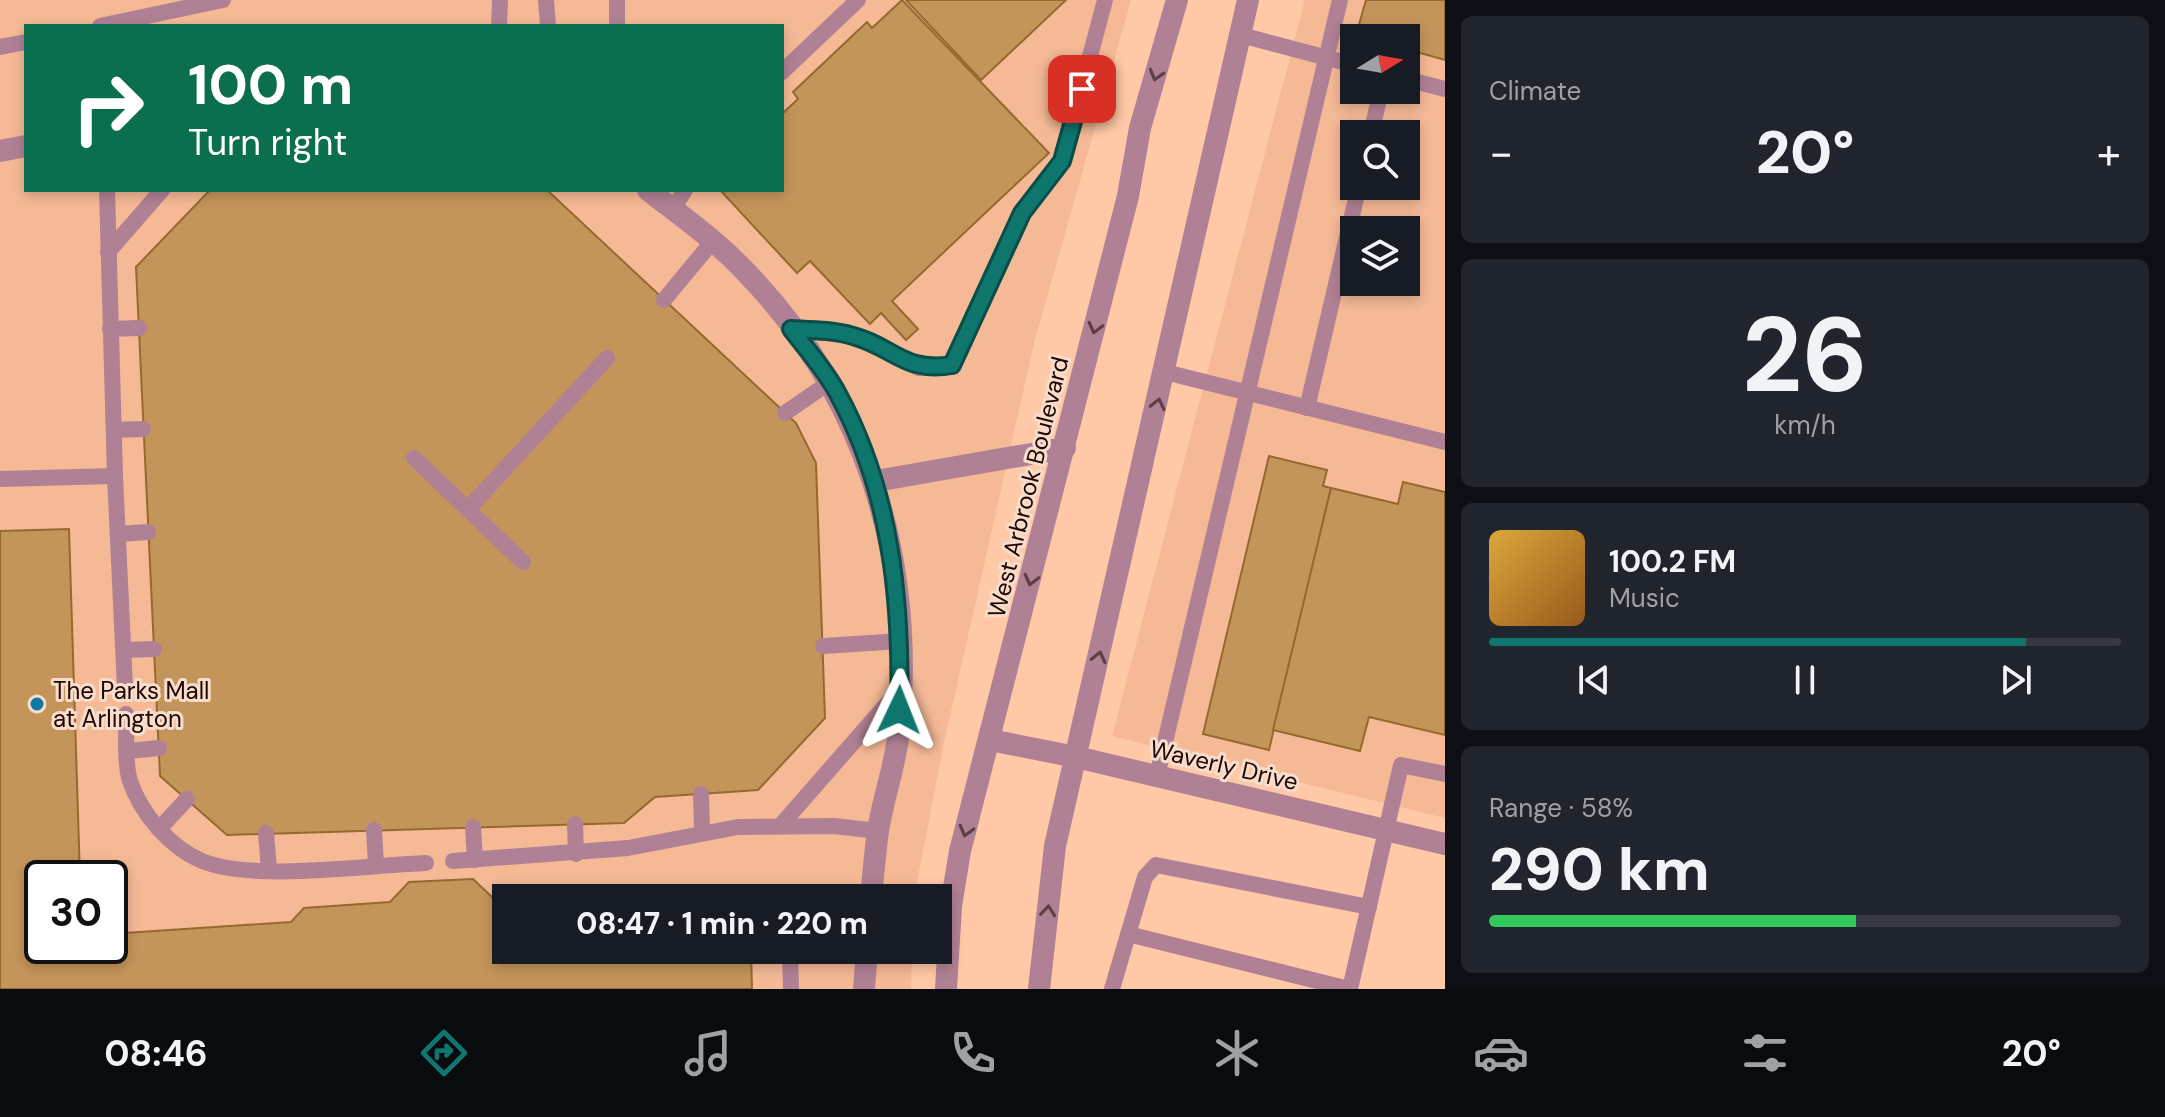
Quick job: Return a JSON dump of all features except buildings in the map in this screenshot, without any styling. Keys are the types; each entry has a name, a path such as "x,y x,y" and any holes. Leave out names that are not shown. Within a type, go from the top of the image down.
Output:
{"street":[{"name":"West Arbrook Boulevard","path":"946,989 951,906 960,851 1128,196 1140,128 1177,0"},
{"path":"1039,989 1055,846 1248,0"},
{"path":"0,151 24,146"},
{"path":"651,192 742,268 791,329 830,382 876,481 896,577 901,641 899,732 878,831 872,884"},
{"path":"876,481 1065,448"},
{"name":"Waverly Drive","path":"990,740 1076,757 1445,844"},
{"path":"864,989 866,964"}],"lane":[{"path":"109,24 223,0"},
{"path":"499,24 500,0"},
{"path":"546,0 548,24"},
{"path":"617,0 617,24"},
{"path":"784,70 858,0"},
{"path":"791,329 828,330 856,336 919,368 952,365 1022,213 1062,161 1105,0"},
{"path":"1157,776 1329,59 1340,0"},
{"path":"1241,35 1340,62"},
{"path":"0,47 24,42"},
{"path":"1420,83 1445,89"},
{"path":"107,192 125,688"},
{"path":"108,252 160,192"},
{"path":"673,209 684,192"},
{"path":"1307,408 1356,200"},
{"path":"664,300 712,242"},
{"path":"110,329 139,328"},
{"path":"468,509 607,358"},
{"path":"1165,372 1445,442"},
{"path":"785,413 830,382"},
{"path":"114,430 143,429"},
{"path":"414,458 523,562"},
{"path":"0,479 115,476"},
{"path":"118,534 148,532"},
{"path":"823,646 901,641"},
{"path":"124,650 154,649"},
{"path":"781,825 900,689"},
{"path":"126,714 130,779 159,829 174,844 202,861 269,869 426,863"},
{"path":"128,751 159,748"},
{"path":"1128,934 1349,989 1401,765 1445,774"},
{"path":"701,794 702,832"},
{"path":"159,829 187,799"},
{"path":"575,824 576,854"},
{"path":"453,861 576,854 628,848 702,832 781,825 878,831"},
{"path":"473,827 475,860"},
{"path":"374,830 376,865"},
{"path":"266,833 269,869"},
{"path":"1112,989 1145,877 1156,865 1369,907"},
{"path":"790,964 791,989"}],"shaded area":[{"path":"0,0 1131,0 1034,343 943,747 917,884 492,884 492,964 912,964 911,989 0,989"},
{"path":"1305,0 1445,0 1445,818 1112,736"}],"place":[{"name":"The Parks Mall at Arlington","path":"37,704"}],"route":[{"path":"899,710 901,641 896,577 876,481 837,393 791,329 828,330 856,336 919,368 952,365 1022,213 1062,161 1082,89"}]}
